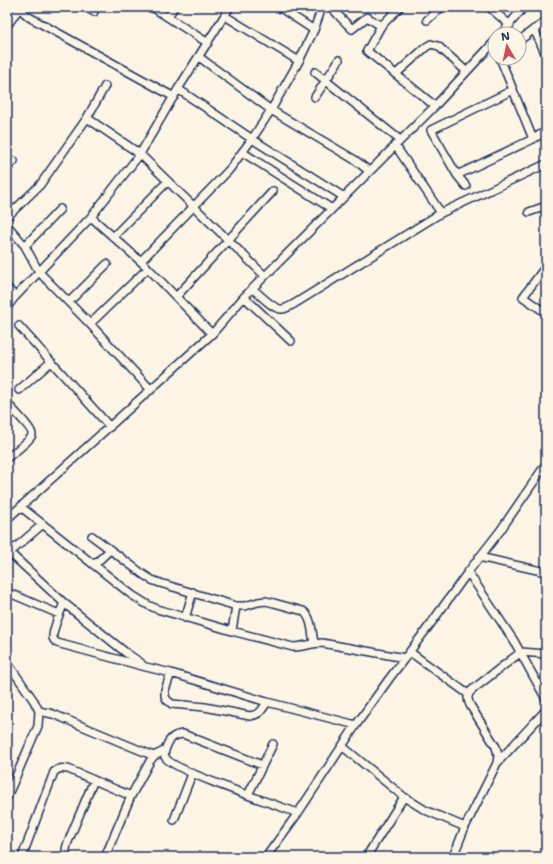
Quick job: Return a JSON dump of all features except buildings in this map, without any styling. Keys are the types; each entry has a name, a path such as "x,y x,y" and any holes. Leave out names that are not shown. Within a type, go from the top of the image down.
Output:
{"street":[{"path":"85,7 94,12"},
{"path":"152,7 208,43"},
{"path":"168,17 174,7"},
{"path":"7,307 91,217 140,154 178,89 230,7"},
{"path":"279,7 314,30"},
{"path":"141,261 229,170 252,139 271,110 299,61 314,30 322,7"},
{"path":"331,7 351,29 367,16 381,26"},
{"path":"400,7 381,26 367,51 435,106"},
{"path":"427,20 442,7"},
{"path":"489,7 510,25 524,7"},
{"path":"7,26 20,8 29,18 174,97"},
{"path":"225,16 299,61"},
{"path":"527,35 546,22"},
{"path":"534,29 546,55"},
{"path":"396,74 431,44 438,46 466,72"},
{"path":"7,520 212,334 244,297 435,106 487,50"},
{"path":"199,57 271,110 354,160 369,171"},
{"path":"315,97 339,60"},
{"path":"503,66 533,138"},
{"path":"315,72 397,143 441,212"},
{"path":"7,217 40,184 88,118 105,86"},
{"path":"178,89 252,139 344,197"},
{"path":"466,186 457,175 430,130 512,90"},
{"path":"88,118 140,154 265,276"},
{"path":"457,175 546,131"},
{"path":"242,152 332,209"},
{"path":"7,168 14,161"},
{"path":"253,289 267,302 278,309 281,310 286,308 441,212 546,164"},
{"path":"113,237 168,181"},
{"path":"176,297 273,191"},
{"path":"529,212 546,206"},
{"path":"24,246 60,209"},
{"path":"91,217 141,261 212,334"},
{"path":"7,226 24,246 39,272 151,390"},
{"path":"69,302 107,264"},
{"path":"546,266 523,297 546,313"},
{"path":"90,324 148,268"},
{"path":"7,287 15,297"},
{"path":"244,297 291,341"},
{"path":"19,326 110,427"},
{"path":"20,390 51,362"},
{"path":"7,458 28,440 32,434 30,428 8,406"},
{"path":"266,857 298,813 356,725 500,530 546,464"},
{"path":"21,507 132,595 157,609 293,647 322,643 407,655 468,694"},
{"path":"43,524 8,554 64,603 146,667"},
{"path":"92,536 152,580 236,606 245,606 252,603 266,601 303,611 309,618 314,643"},
{"path":"94,565 110,550"},
{"path":"479,557 546,572"},
{"path":"468,572 521,652 546,699"},
{"path":"7,592 59,614"},
{"path":"185,618 192,592"},
{"path":"64,603 59,614 53,636 57,643 171,673 267,702 356,725"},
{"path":"232,631 236,606"},
{"path":"497,763 498,755 496,747 470,705 468,694 521,652 546,654"},
{"path":"7,662 34,701 39,711 38,726 7,797"},
{"path":"171,673 165,690 165,696 172,704 205,707 250,716 256,715 260,712 267,702"},
{"path":"453,857 497,763 546,710"},
{"path":"39,711 52,714 154,756"},
{"path":"108,856 131,796 150,761 154,756 164,751 171,739 176,735 183,734 262,766"},
{"path":"248,795 273,744"},
{"path":"342,746 404,796 425,810 466,827"},
{"path":"164,751 168,761 192,774 298,813"},
{"path":"22,857 54,772 58,769 63,768 131,796"},
{"path":"174,820 192,774"},
{"path":"67,857 66,848 68,842 94,780"},
{"path":"366,857 404,796"}]}
